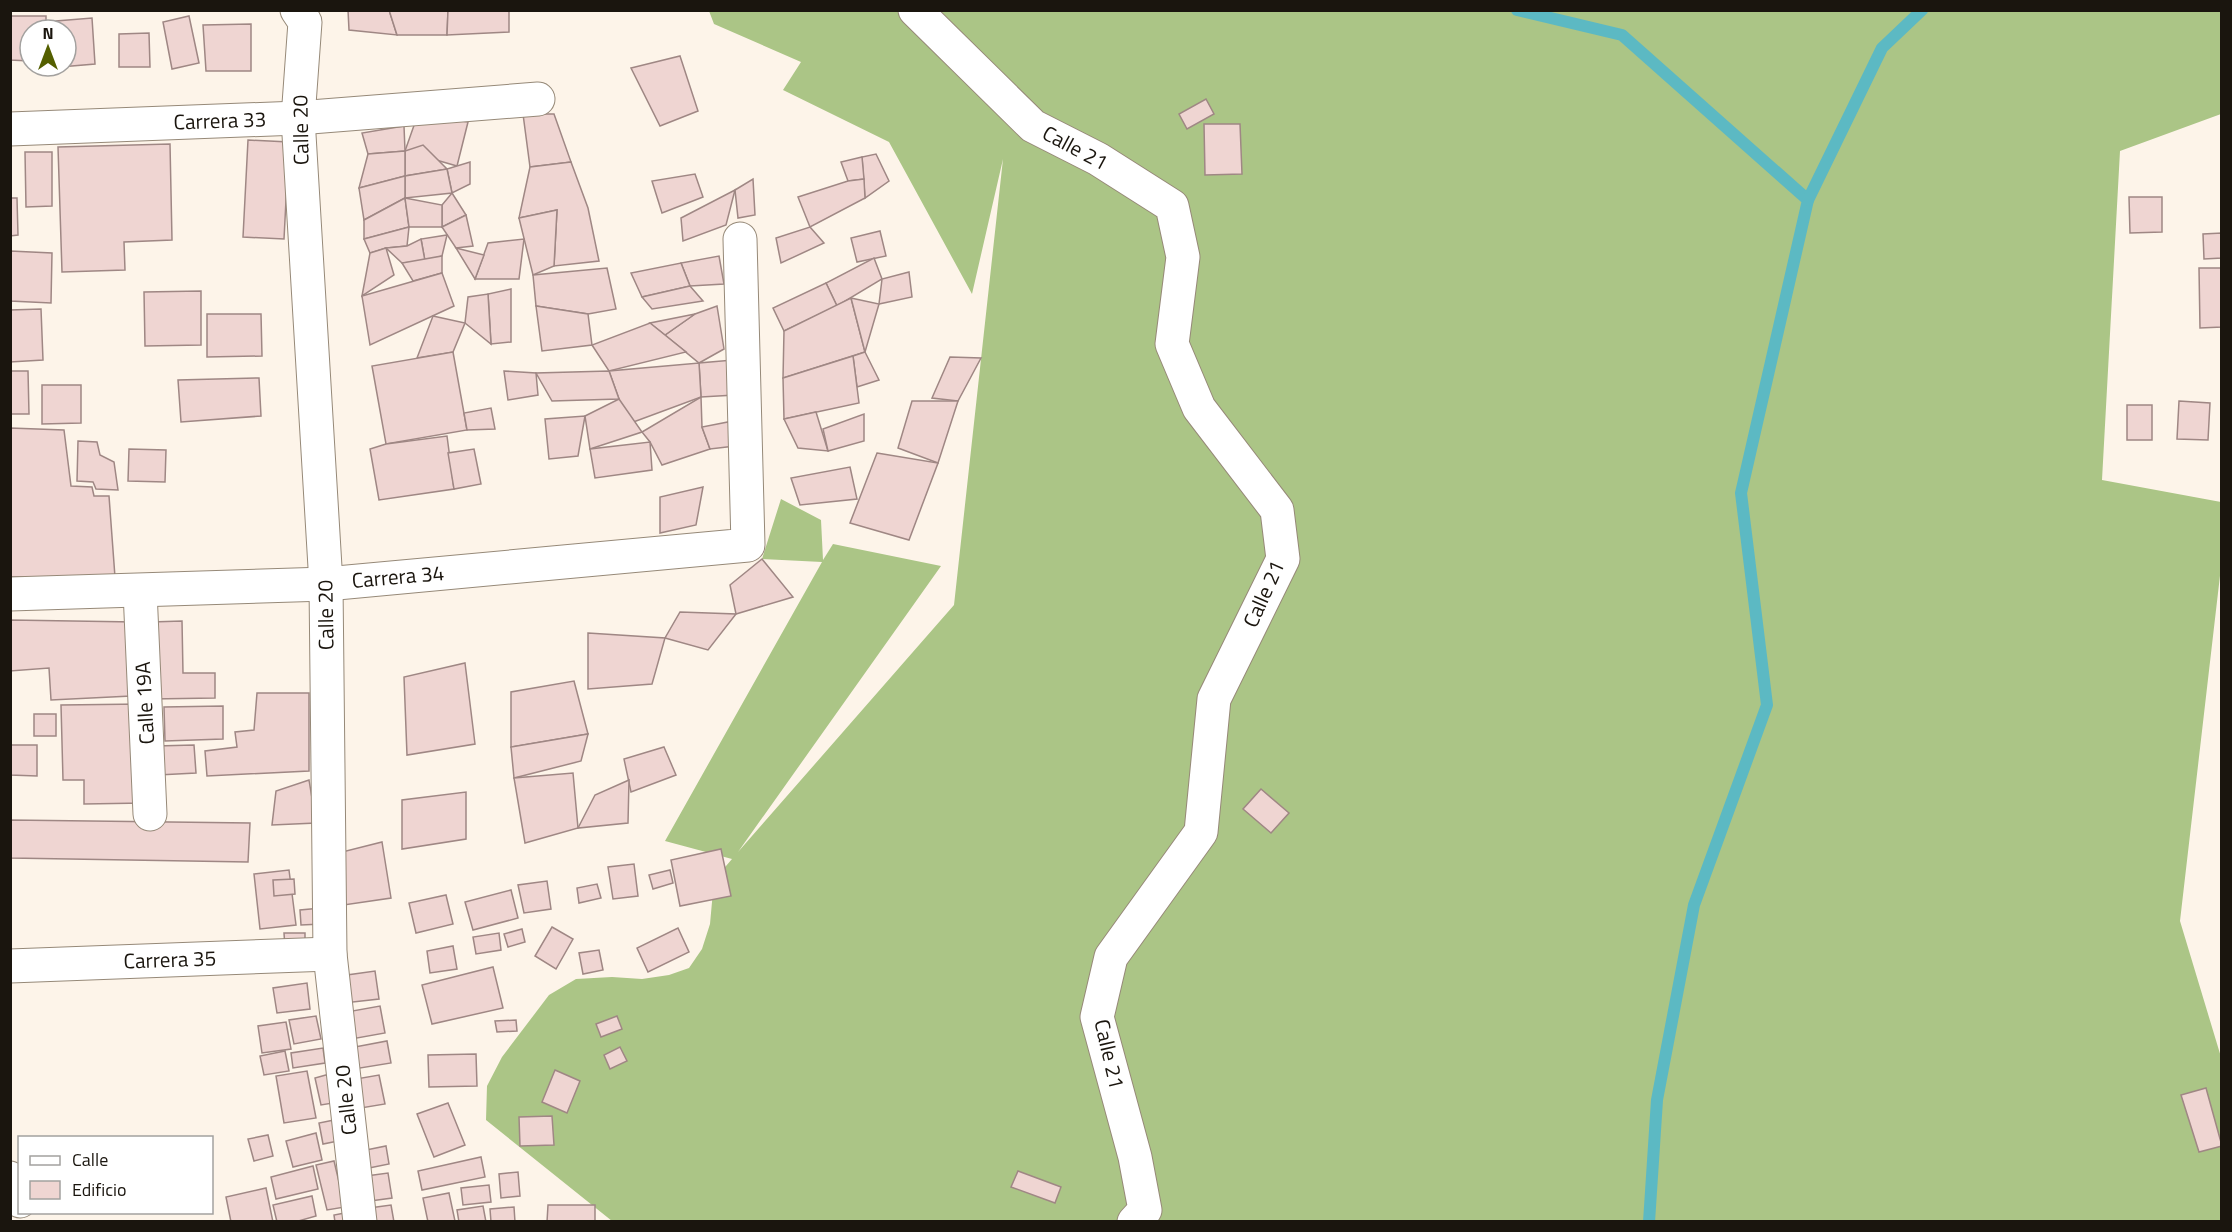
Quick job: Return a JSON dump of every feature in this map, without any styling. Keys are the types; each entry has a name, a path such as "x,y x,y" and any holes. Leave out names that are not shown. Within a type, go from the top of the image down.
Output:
{"street":[{"name":"Calle 20","path":"297,10 305,22 298,118 326,584 330,954 360,1221"},
{"name":"Calle 21","path":"915,10 1032,126 1098,159 1172,206 1183,257 1172,345 1199,408 1277,510 1283,559 1214,699 1201,832 1112,957 1097,1017 1135,1157 1145,1210 1134,1221"},
{"name":"Carrera 33","path":"10,129 298,118 538,99"},
{"name":"Carrera 34","path":"10,594 326,584 748,545 741,239"},
{"name":"Calle 19A","path":"140,591 150,814"},
{"name":"Carrera 35","path":"10,966 330,954"},
{"path":"10,1178 18,1196"}],"green space":[{"path":"709,11 2221,11 2221,114 2120,151 2102,480 2221,502 2221,567 2180,921 2221,1057 2221,1221 612,1221 486,1120 487,1086 502,1057 549,995 576,979 612,977 642,979 669,975 689,968 702,949 710,924 714,880 732,859 665,841 822,562 762,559 781,499 821,520 823,560 833,544 941,566 738,852 954,605 1003,159 972,294 889,142 783,90 801,62 714,24"}],"building":[{"path":"348,10 389,10 397,35 349,30"},
{"path":"389,10 448,10 447,35 397,35"},
{"path":"448,10 509,10 509,32 447,35"},
{"path":"10,16 46,16 46,18 18,18 18,60 10,60"},
{"path":"189,16 199,63 172,69 163,22"},
{"path":"92,18 95,64 78,65 78,19"},
{"path":"251,24 251,71 206,71 203,25"},
{"path":"149,33 150,67 119,67 119,34"},
{"path":"680,56 698,111 660,126 631,68"},
{"path":"1206,99 1214,114 1187,129 1179,114"},
{"path":"418,114 468,122 457,166 405,151"},
{"path":"523,114 554,114 571,162 530,167"},
{"path":"1204,124 1240,124 1242,174 1205,175"},
{"path":"404,126 405,151 368,154 362,133"},
{"path":"248,140 289,142 284,239 243,237"},
{"path":"170,144 172,240 124,242 125,270 62,272 58,147"},
{"path":"423,145 447,169 405,176 405,151"},
{"path":"405,151 405,176 359,188 368,154"},
{"path":"25,152 52,152 52,206 26,207"},
{"path":"876,154 889,181 865,198 862,157"},
{"path":"862,157 864,179 848,181 841,162"},
{"path":"470,162 470,184 452,193 447,169"},
{"path":"571,162 588,208 599,261 554,266 557,210 519,218 530,167"},
{"path":"447,169 452,193 405,198 405,176"},
{"path":"695,174 703,197 662,213 652,181"},
{"path":"405,176 405,198 364,220 359,188"},
{"path":"753,179 755,215 738,218 735,190"},
{"path":"864,179 865,198 810,227 798,197 848,181"},
{"path":"735,190 726,225 683,241 681,218"},
{"path":"452,193 466,215 442,227 442,205"},
{"path":"2129,197 2162,197 2162,232 2130,233"},
{"path":"10,198 17,198 18,235 10,236"},
{"path":"405,198 409,227 364,239 364,220"},
{"path":"405,198 442,205 442,227 409,227"},
{"path":"557,210 554,266 533,275 519,218"},
{"path":"466,215 473,246 456,248 442,227"},
{"path":"409,227 407,246 386,248 370,253 364,239"},
{"path":"810,227 824,243 781,263 776,238"},
{"path":"880,231 886,256 857,262 851,238"},
{"path":"2222,233 2222,258 2204,259 2203,234"},
{"path":"447,235 442,256 425,261 421,239"},
{"path":"421,239 425,261 402,263 386,248 407,246"},
{"path":"524,239 519,279 475,279 488,243"},
{"path":"386,248 394,275 362,296 370,253"},
{"path":"456,248 484,255 475,279"},
{"path":"10,251 52,253 51,303 10,301"},
{"path":"442,256 442,273 413,281 402,263"},
{"path":"719,256 724,284 690,286 681,263"},
{"path":"874,258 882,279 837,306 826,283"},
{"path":"681,263 690,286 642,297 631,273"},
{"path":"607,268 616,309 588,314 536,306 533,275"},
{"path":"2199,268 2222,268 2222,327 2200,328"},
{"path":"909,272 912,297 879,304 882,279"},
{"path":"442,273 454,306 370,345 362,296"},
{"path":"826,283 837,306 784,331 773,308"},
{"path":"690,286 703,301 652,309 642,297"},
{"path":"511,289 511,342 491,344 488,294"},
{"path":"201,291 201,345 145,346 144,292"},
{"path":"488,294 491,344 465,323 468,297"},
{"path":"851,298 865,352 783,378 784,331"},
{"path":"851,298 879,304 865,352"},
{"path":"536,306 588,314 592,345 542,351"},
{"path":"717,306 724,349 699,363 665,335 695,314"},
{"path":"41,309 43,360 10,362 10,310"},
{"path":"207,314 261,314 262,356 207,357"},
{"path":"695,314 665,335 650,323"},
{"path":"433,316 465,323 453,352 417,358"},
{"path":"650,323 686,352 609,371 592,345"},
{"path":"453,352 467,430 386,444 372,366"},
{"path":"865,352 879,380 857,387 853,356"},
{"path":"853,356 859,403 784,419 783,378"},
{"path":"950,357 981,358 958,401 932,398"},
{"path":"733,360 735,395 701,397 699,363"},
{"path":"699,363 701,397 628,424 609,371"},
{"path":"10,371 28,371 29,414 10,414"},
{"path":"504,371 536,373 538,395 508,400"},
{"path":"609,371 619,399 552,401 536,373"},
{"path":"259,378 261,416 181,422 178,380"},
{"path":"42,385 81,385 81,423 42,424"},
{"path":"701,397 702,427 710,449 662,465 642,432"},
{"path":"619,399 642,432 590,449 585,416"},
{"path":"912,401 958,401 938,463 898,448"},
{"path":"2179,401 2210,403 2208,440 2177,439"},
{"path":"2127,405 2152,405 2152,440 2127,440"},
{"path":"491,408 495,429 467,430 464,413"},
{"path":"816,412 828,451 798,448 784,419"},
{"path":"864,414 864,441 828,451 823,429"},
{"path":"585,416 578,456 549,459 545,419"},
{"path":"733,421 735,446 710,449 702,427"},
{"path":"10,428 64,430 71,486 92,487 94,496 109,496 115,577 10,577"},
{"path":"447,436 454,489 379,500 370,449 386,444"},
{"path":"78,441 97,442 100,455 114,462 118,490 96,489 93,482 77,481"},
{"path":"650,442 652,470 595,478 590,449"},
{"path":"129,449 166,450 165,482 128,481"},
{"path":"474,449 481,484 454,489 448,453"},
{"path":"877,453 938,463 909,540 850,523"},
{"path":"850,467 857,499 800,505 791,478"},
{"path":"703,487 696,525 660,533 660,497"},
{"path":"762,559 793,597 736,614 730,585"},
{"path":"680,612 736,614 708,650 665,638"},
{"path":"10,620 135,622 131,696 51,700 49,668 10,671"},
{"path":"182,621 183,673 215,673 215,698 151,699 151,622"},
{"path":"588,633 665,638 652,684 588,689"},
{"path":"465,663 475,744 407,755 404,677"},
{"path":"574,681 588,734 511,747 511,692"},
{"path":"257,693 309,693 309,771 207,776 205,751 237,747 235,732 254,730"},
{"path":"142,704 144,803 84,804 84,780 63,780 61,705"},
{"path":"223,706 223,739 165,741 164,707"},
{"path":"34,714 56,714 56,736 34,736"},
{"path":"588,734 581,761 514,778 511,747"},
{"path":"10,745 37,745 37,776 10,775"},
{"path":"194,745 196,773 158,775 156,746"},
{"path":"664,747 676,775 631,792 624,759"},
{"path":"573,773 578,828 525,843 514,778"},
{"path":"309,780 316,823 272,825 276,791"},
{"path":"629,780 628,823 578,828 595,795"},
{"path":"1261,789 1289,813 1271,833 1243,809"},
{"path":"466,792 466,839 402,849 402,800"},
{"path":"10,820 250,823 248,862 10,858"},
{"path":"382,842 391,898 337,906 338,853"},
{"path":"721,849 731,896 680,906 671,860"},
{"path":"634,864 638,896 613,899 608,867"},
{"path":"289,870 296,925 260,929 254,874"},
{"path":"670,870 673,883 653,889 649,875"},
{"path":"294,879 295,894 274,896 273,880"},
{"path":"547,881 551,909 524,913 518,885"},
{"path":"597,884 601,898 579,903 577,888"},
{"path":"511,890 518,918 473,930 465,902"},
{"path":"446,895 453,924 416,933 409,903"},
{"path":"321,908 322,924 301,925 300,910"},
{"path":"552,927 573,939 556,969 535,956"},
{"path":"678,928 689,952 648,972 637,948"},
{"path":"522,929 525,942 508,947 504,934"},
{"path":"284,933 305,933 305,947 285,948"},
{"path":"499,933 501,950 476,954 473,937"},
{"path":"453,946 457,969 430,973 427,951"},
{"path":"599,950 603,970 583,974 579,953"},
{"path":"493,967 503,1008 432,1024 422,985"},
{"path":"375,971 379,999 344,1003 340,976"},
{"path":"307,983 310,1009 277,1013 273,988"},
{"path":"380,1006 385,1033 346,1040 341,1013"},
{"path":"316,1016 321,1039 294,1044 289,1020"},
{"path":"617,1016 622,1029 601,1037 596,1024"},
{"path":"516,1020 517,1031 497,1032 495,1021"},
{"path":"286,1022 291,1049 262,1053 258,1026"},
{"path":"387,1041 391,1063 348,1070 344,1049"},
{"path":"620,1047 627,1061 610,1069 604,1055"},
{"path":"323,1048 325,1063 293,1068 291,1053"},
{"path":"285,1051 289,1071 264,1075 260,1056"},
{"path":"476,1054 477,1086 429,1087 428,1055"},
{"path":"555,1070 580,1081 567,1113 542,1102"},
{"path":"307,1071 316,1118 284,1123 276,1076"},
{"path":"333,1073 339,1102 321,1105 315,1078"},
{"path":"379,1075 385,1104 355,1109 350,1080"},
{"path":"2206,1088 2222,1146 2199,1152 2181,1095"},
{"path":"448,1103 465,1145 434,1157 417,1114"},
{"path":"552,1116 554,1145 520,1146 519,1117"},
{"path":"344,1118 348,1139 323,1144 319,1123"},
{"path":"316,1133 322,1160 293,1167 286,1141"},
{"path":"268,1135 273,1156 254,1161 248,1139"},
{"path":"386,1146 389,1164 359,1170 356,1152"},
{"path":"481,1157 485,1177 422,1190 418,1171"},
{"path":"334,1161 345,1207 327,1210 316,1165"},
{"path":"313,1166 318,1189 276,1199 271,1177"},
{"path":"1018,1171 1061,1187 1055,1203 1011,1187"},
{"path":"518,1172 520,1196 501,1198 499,1174"},
{"path":"388,1173 392,1198 363,1202 359,1177"},
{"path":"489,1185 491,1202 463,1205 461,1188"},
{"path":"266,1188 273,1222 231,1222 226,1197"},
{"path":"449,1193 455,1221 428,1222 423,1198"},
{"path":"312,1196 316,1216 295,1222 277,1222 273,1205"},
{"path":"391,1205 394,1222 365,1222 362,1209"},
{"path":"548,1205 595,1205 595,1222 547,1222"},
{"path":"483,1206 486,1222 459,1222 457,1210"},
{"path":"514,1207 515,1222 491,1222 490,1209"},
{"path":"350,1212 351,1222 335,1222 334,1215"}],"waterway":[{"path":"1517,10 1622,35 1808,200 1741,493 1767,705 1694,905 1657,1100 1649,1222"},
{"path":"1808,200 1882,48 1922,10"}]}
